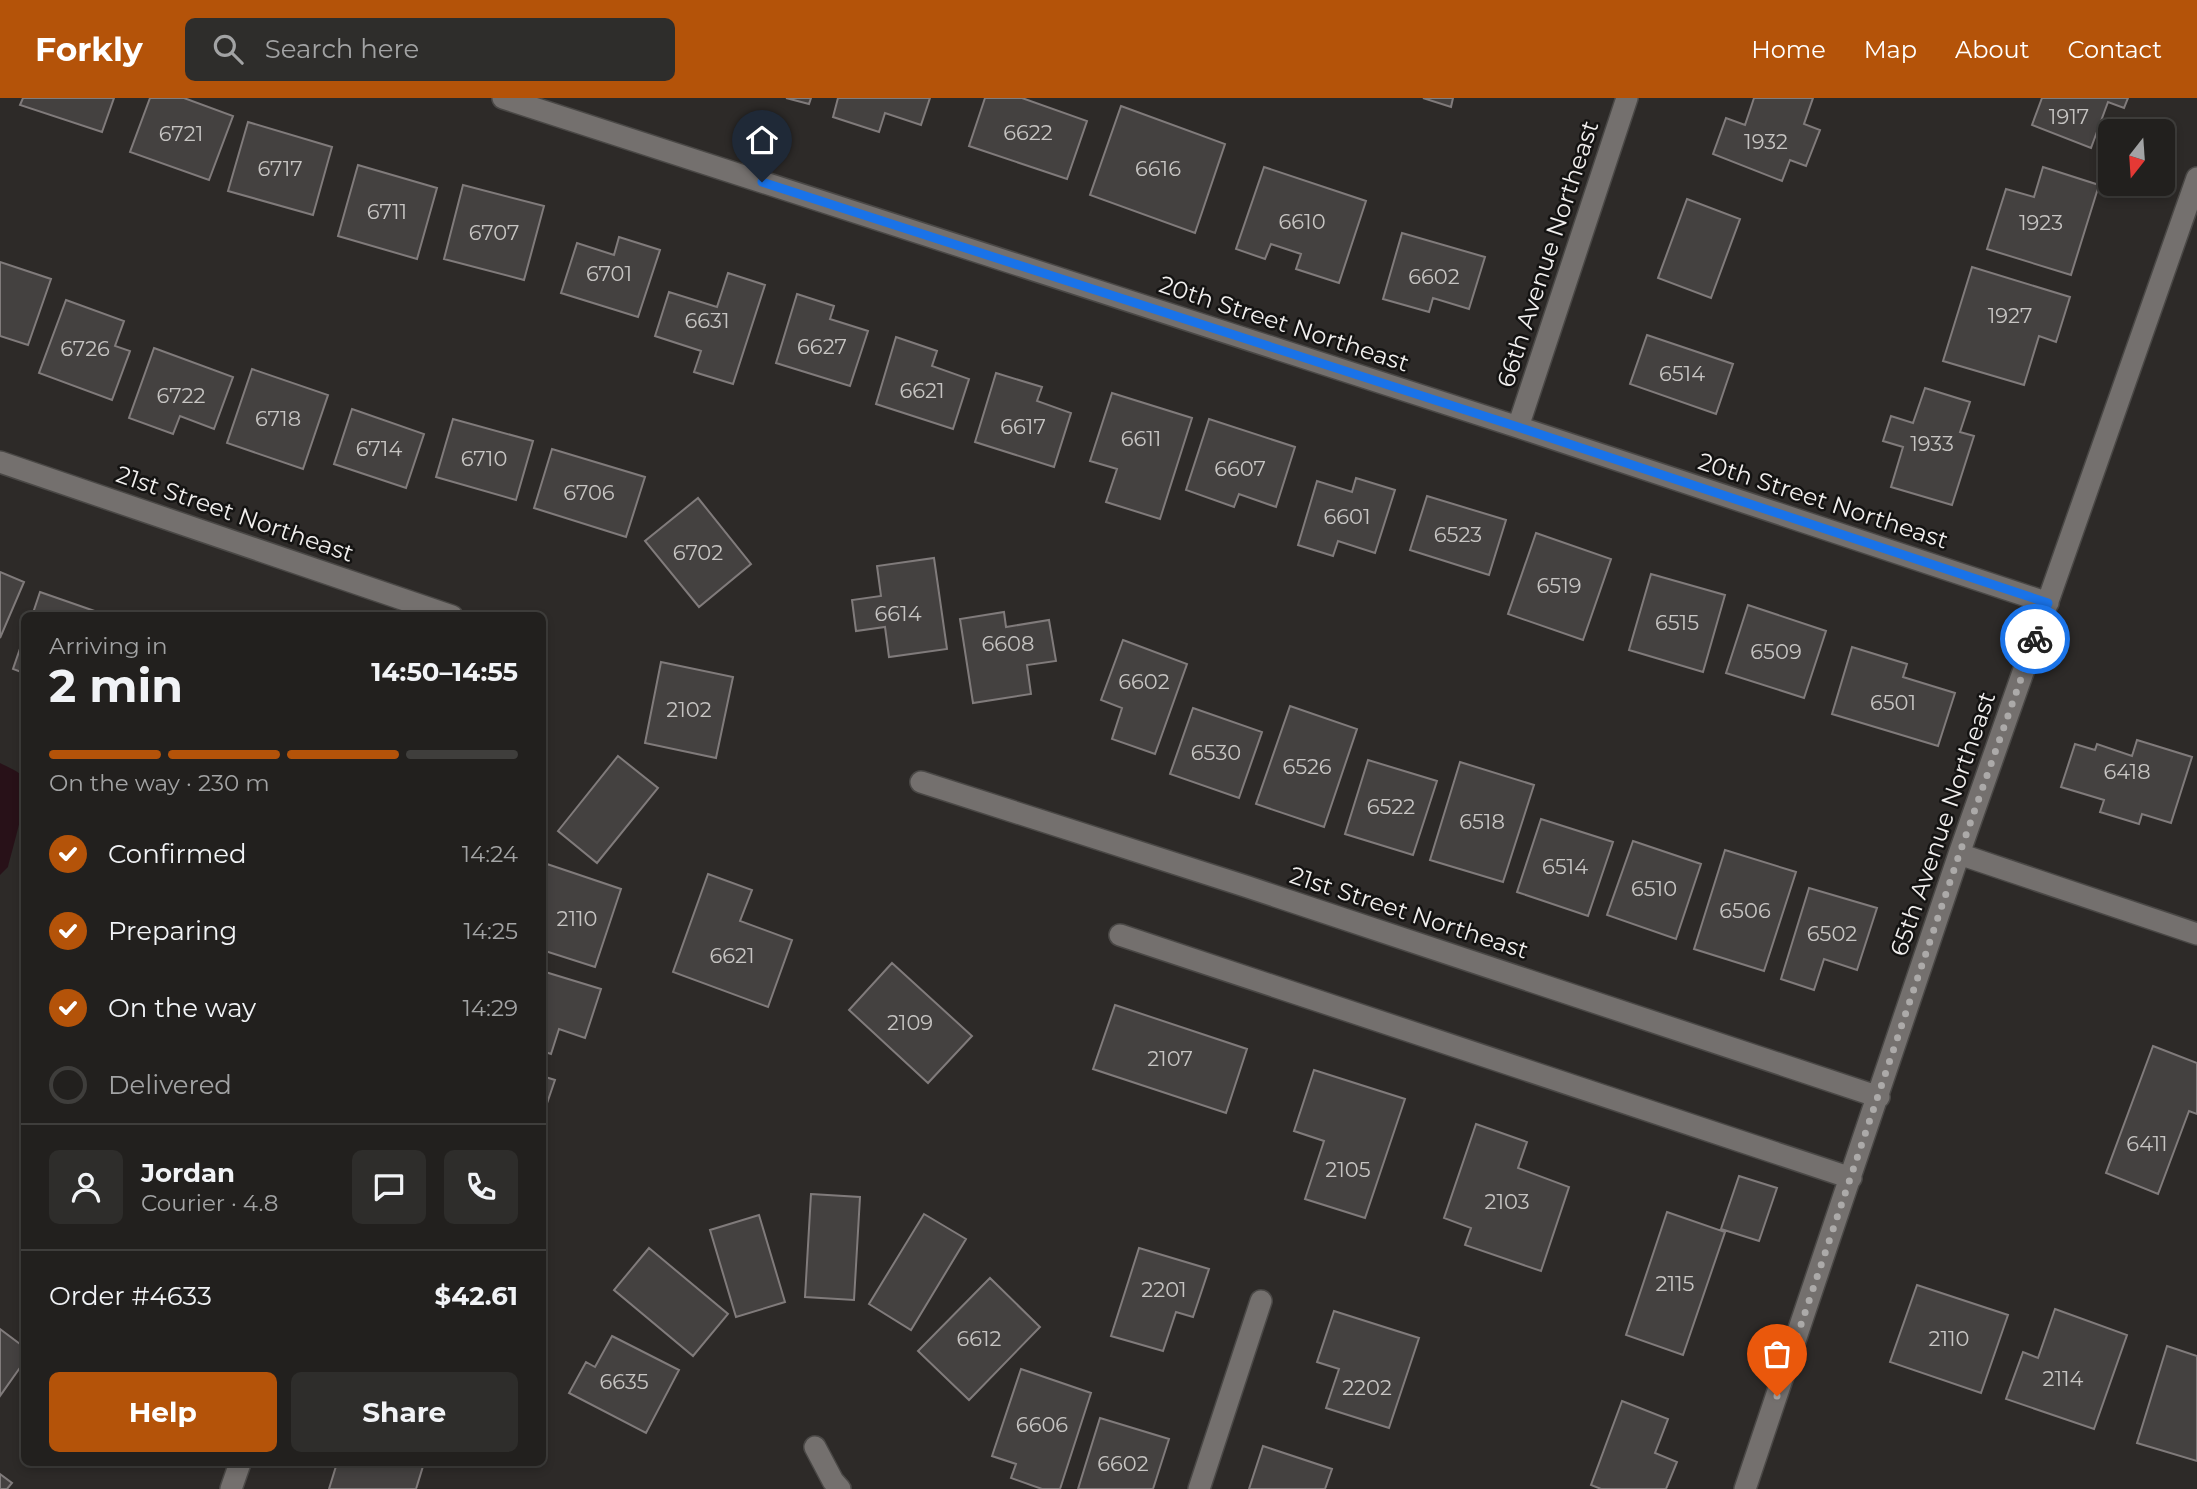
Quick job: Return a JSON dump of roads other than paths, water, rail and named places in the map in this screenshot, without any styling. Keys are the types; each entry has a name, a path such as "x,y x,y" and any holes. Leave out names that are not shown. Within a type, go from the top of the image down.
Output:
{"street":[{"name":"20th Street Northeast","path":"503,98 1518,427 2048,603"},
{"name":"66th Avenue Northeast","path":"1518,427 1627,98"},
{"name":"65th Avenue Northeast","path":"1745,1489 1959,855 2197,178"},
{"name":"21st Street Northeast","path":"0,462 440,612"},
{"name":"21st Street Northeast","path":"921,782 1879,1097"},
{"path":"1959,855 2197,934"},
{"path":"1121,935 1851,1178"},
{"path":"1199,1489 1261,1301"},
{"path":"815,1447 840,1489"},
{"path":"231,1489 239,1466"}]}
